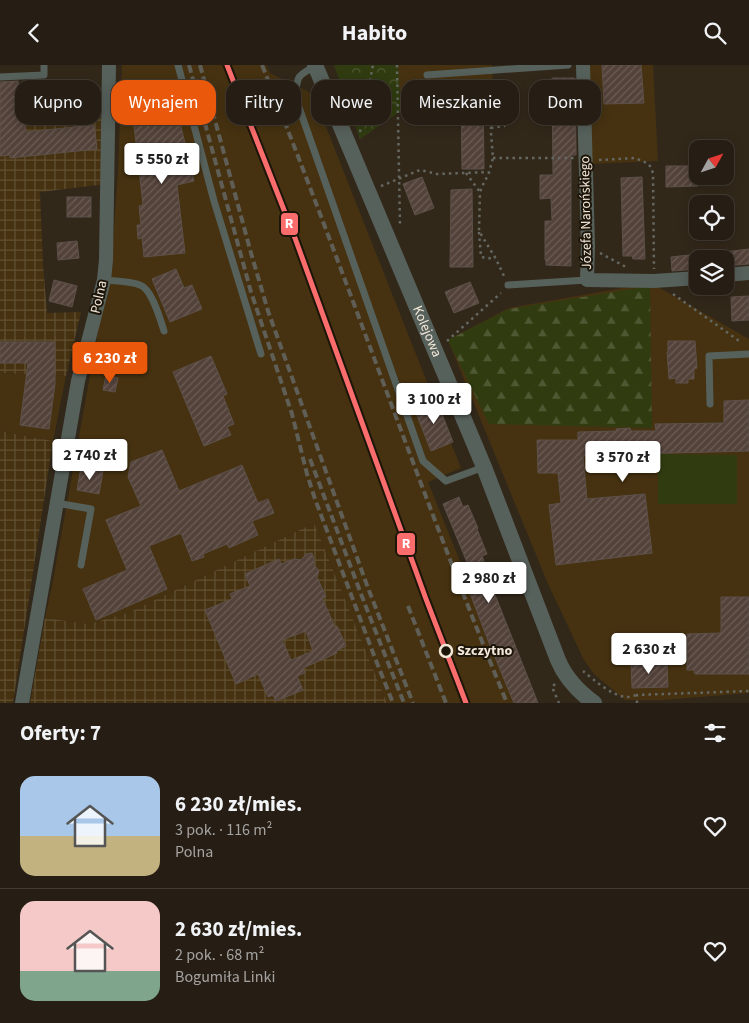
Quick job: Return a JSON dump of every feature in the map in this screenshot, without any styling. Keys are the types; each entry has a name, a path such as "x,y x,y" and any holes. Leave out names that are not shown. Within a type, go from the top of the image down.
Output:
{"street":[{"name":"Polna","path":"22,703 78,381 104,280 106,260 109,65"},
{"name":"Józefa Narońskiego","path":"583,65 582,159 588,246 587,280 654,281 689,278"},
{"name":"Kolejowa","path":"315,66 484,467 558,660 562,669 575,675 594,703"},
{"path":"734,274 749,273"}],"lane":[{"path":"0,77 44,75 44,65"},
{"path":"178,65 214,201 261,354"},
{"path":"427,75 568,65"},
{"path":"315,66 301,73 297,81 295,96 423,461 446,481 484,467"},
{"path":"104,280 139,285 145,288 150,294 164,331"},
{"path":"508,285 587,280"},
{"path":"710,404 709,356 749,354"},
{"path":"56,503 92,509 81,565"}],"path":[{"path":"358,140 373,65"},
{"path":"397,65 400,226"},
{"path":"493,71 493,80"},
{"path":"491,125 492,158 480,192 479,231 481,257 496,259"},
{"path":"491,128 505,125"},
{"path":"492,158 635,158 649,164 653,173 654,281 749,348"},
{"path":"377,187 420,170 437,174 488,172"},
{"path":"466,173 480,192"},
{"path":"442,345 508,285 496,259 479,231"},
{"path":"588,246 629,268"},
{"path":"575,675 599,683 616,694 626,697 749,691"},
{"path":"552,687 559,703"},
{"path":"637,695 637,703"}],"shaded area":[{"path":"122,65 266,65 270,73 284,80 226,80 226,125 301,125 301,88 311,93 311,125 325,125 461,468 428,482 517,703 387,703 314,523 130,612 89,624 45,618 112,254 120,125 216,125 216,80 121,80"},
{"path":"398,65 492,65 493,80 401,80 401,92 399,92"},
{"path":"588,65 653,65 658,161 592,164 590,125 601,125 601,80 589,80"},
{"path":"108,117 107,184 40,192 47,313 81,312 66,376 0,373 0,128 29,125 101,125 101,118"},
{"path":"651,283 749,339 749,693 663,700 625,700 594,674 584,660 548,584 448,340 509,308"},
{"path":"0,373 66,376 53,441 0,431"},
{"path":"0,431 53,441 13,703 0,703"},
{"path":"314,523 387,703 30,703 45,618 89,624 130,612"}],"green space":[{"path":"334,65 398,65 401,111 391,118 391,80 339,80"},
{"path":"355,125 380,125 360,139"},
{"path":"650,286 652,428 489,424 448,340 509,309"},
{"path":"658,454 737,455 737,504 658,504"}],"building":[{"path":"602,65 641,65 644,103 604,104"},
{"path":"552,78 575,78 575,80 552,80"},
{"path":"15,81 15,125 25,125 26,132 94,125 97,149 10,158 10,155 0,156 0,82"},
{"path":"134,125 181,125 194,181 177,185 185,253 144,257 142,238 138,239 137,225 141,225 139,206 143,205"},
{"path":"461,125 483,125 484,169 462,169"},
{"path":"552,125 576,125 576,155 571,155 571,266 546,265 545,260 545,221 552,221 551,198 540,199 540,175 553,175"},
{"path":"666,166 689,166 689,185 698,185 698,186 666,187"},
{"path":"422,177 434,208 415,215 403,184"},
{"path":"642,177 645,259 633,259 632,256 623,256 621,178"},
{"path":"472,189 473,267 450,267 451,190"},
{"path":"67,197 91,197 91,217 67,217"},
{"path":"77,241 79,258 58,260 57,243"},
{"path":"749,249 749,264 734,265 734,251"},
{"path":"689,255 689,270 672,271 671,257"},
{"path":"176,269 184,288 192,285 202,309 170,322 152,279"},
{"path":"54,280 77,286 72,307 49,301"},
{"path":"470,282 479,303 454,313 445,292"},
{"path":"749,296 749,320 732,321 731,297"},
{"path":"668,341 695,341 697,368 694,369 694,379 688,379 688,383 676,383 676,378 669,379"},
{"path":"0,342 55,342 55,384 49,429 20,425 28,363 0,363"},
{"path":"211,356 227,394 223,396 234,424 227,427 231,435 204,446 173,372"},
{"path":"106,375 118,378 115,392 103,390"},
{"path":"436,399 453,442 431,451 414,408"},
{"path":"749,400 749,451 631,454 631,458 617,459 616,454 583,456 587,499 645,494 652,553 556,565 549,505 561,503 558,473 538,473 537,440 578,440 578,432 617,431 616,429 630,428 631,431 656,431 655,424 724,423 724,401"},
{"path":"162,450 179,491 242,465 258,503 268,499 274,513 252,521 258,535 229,548 227,544 203,554 204,557 192,561 181,533 149,546 167,589 96,620 83,589 127,570 106,520 141,506 128,477 131,462"},
{"path":"81,467 103,471 99,494 77,490"},
{"path":"459,497 463,507 468,505 478,528 487,554 482,556 484,561 482,562 538,703 514,703 489,643 463,575 471,572 443,504"},
{"path":"312,553 314,565 319,571 317,577 326,597 322,598 346,646 336,651 337,653 303,668 305,673 297,676 303,690 276,701 273,695 268,697 258,674 236,684 205,610 232,599 230,594 250,586 245,574 279,559 281,564 294,559 301,560 306,554","holes":["306,631 313,651 291,660 282,640"]},
{"path":"721,597 749,597 749,674 695,674 694,670 687,670 687,634 721,633"},
{"path":"631,662 667,662 668,687 632,688"}],"railway":[{"path":"189,65 251,292 292,414 307,474 393,703"},
{"path":"200,65 268,311 368,588 413,703"},
{"path":"262,65 444,544 507,703"},
{"path":"310,459 404,703"},
{"path":"408,606 446,703"}],"transit line":[{"name":"R","path":"227,65 295,238 426,599 466,703"}],"place":[{"name":"Szczytno","path":"446,651"}]}
